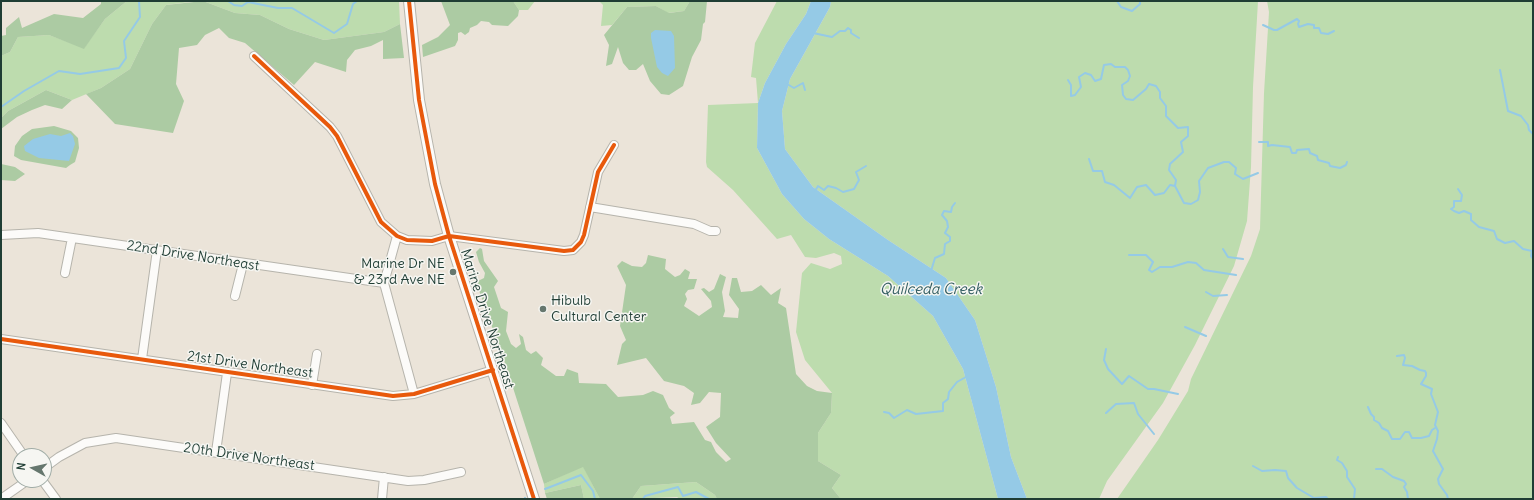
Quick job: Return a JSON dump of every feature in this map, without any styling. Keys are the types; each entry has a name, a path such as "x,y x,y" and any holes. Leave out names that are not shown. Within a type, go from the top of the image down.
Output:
{"main road":[{"name":"Marine Drive Northeast","path":"409,1 424,134 449,236 534,499"}],"street":[{"path":"254,56 338,136 380,222 397,236 415,241 432,241 449,236 564,251 577,247 581,242 598,172 614,145"},
{"path":"590,207 694,224 710,231 716,231"},
{"name":"22nd Drive Northeast","path":"1,235 38,233 243,264 384,283"},
{"path":"397,236 384,283 414,394"},
{"path":"65,273 72,238"},
{"path":"142,359 158,250"},
{"path":"236,296 243,264"},
{"name":"21st Drive Northeast","path":"1,339 393,396 414,394 493,370"},
{"path":"312,385 317,354"},
{"path":"216,452 227,373"},
{"path":"1,423 18,448"},
{"name":"20th Drive Northeast","path":"52,462 84,443 116,438 408,481 424,480 461,472"},
{"path":"382,499 384,477"},
{"path":"1,499 17,488"},
{"path":"48,488 56,499"}],"green space":[{"path":"101,1 127,1 105,19 84,49 49,35 18,37 10,52 1,56 1,36 6,35 6,28 19,17 22,28 54,14 83,18 101,4"},
{"path":"127,1 198,1 166,5 152,24 130,69 101,88 72,100 46,90 8,111 1,118 1,56 10,52 18,37 49,35 84,48 105,19"},
{"path":"203,1 399,1 400,24 384,32 324,40 289,29 260,15 235,13"},
{"path":"203,1 235,13 260,15 289,29 324,40 384,32 400,24 404,58 383,59 383,40 371,46 355,50 347,60 346,72 315,62 294,85 245,43 229,38 219,28 205,35 197,45 179,48 176,84 184,101 173,133 115,124 86,94 101,88 130,69 152,24 166,5"},
{"path":"441,1 513,1 519,10 518,16 508,26 492,25 489,22 481,21 477,25 470,28 469,32 465,35 461,32 458,33 458,40 455,46 423,57 422,45 438,37 450,25"},
{"path":"513,1 535,1 528,10 519,10"},
{"path":"599,1 690,1 684,11 668,13 656,6 627,7 612,25 601,26 603,5"},
{"path":"690,1 707,1 705,22 703,24 701,40 692,57 683,86 669,95 661,94 650,81 643,64 636,70 629,70 623,63 618,47 612,64 606,66 609,45 604,35 627,7 656,6 669,13 684,11"},
{"path":"777,1 811,1 806,14 786,44 765,83 758,103 756,78 751,77 755,43"},
{"path":"831,1 1258,1 1253,87 1251,167 1247,221 1234,266 1195,345 1163,403 1107,481 1099,499 1027,499 1011,457 996,387 975,320 946,278 888,240 813,187 785,149 782,111 790,79 830,7"},
{"path":"1267,1 1533,1 1533,499 1117,499 1158,440 1188,391 1191,379 1251,256 1260,229 1264,93 1269,12"},
{"path":"46,90 72,100 62,109 45,105 32,110 17,117 1,129 1,118 8,111"},
{"path":"758,103 757,148 782,194 804,219 829,239 888,276 933,316 963,369 998,499 841,499 832,488 841,475 818,461 818,433 831,413 832,393 805,360 796,332 802,273 811,263 830,269 842,264 841,256 834,253 816,258 805,257 791,235 777,239 733,190 707,167 706,162 708,105"},
{"path":"54,126 71,131 78,138 79,148 75,162 66,168 21,160 14,156 15,146 22,136 32,129"},
{"path":"1,164 15,167 25,174 15,181 1,180"},
{"path":"480,248 482,249 484,261 498,281 494,287 501,308 508,312 506,331 511,344 516,348 521,344 519,334 523,337 526,350 531,354 536,351 543,358 541,365 556,376 564,376 567,369 578,373 579,383 606,384 618,397 643,395 653,391 663,395 669,408 675,413 670,417 672,424 694,422 705,440 711,442 716,452 726,462 731,459 716,443 706,427 720,417 721,393 709,392 700,403 691,405 694,393 684,386 664,381 646,358 617,365 622,344 626,340 620,326 626,285 617,266 622,261 632,266 642,267 646,263 648,255 666,259 665,269 675,277 680,275 685,269 690,272 688,279 697,279 694,289 688,290 685,294 687,299 684,306 699,316 712,307 711,301 701,289 704,288 709,292 714,289 720,274 726,277 722,292 725,311 723,317 738,318 739,309 729,295 732,278 737,278 741,292 752,291 761,285 771,295 781,288 778,303 786,308 796,374 807,386 817,391 832,393 831,413 818,433 818,461 841,475 832,488 841,499 717,499 715,495 696,482 641,486 632,499 600,499 583,467 544,484 506,366 476,282 484,278 485,273 476,252"},
{"path":"583,466 600,499 584,499 581,485 545,493 544,484"},
{"path":"696,482 715,495 717,499 680,499 677,497 632,499 641,486"},
{"path":"581,485 584,499 547,499 545,493"}],"water":[{"name":"Quilceda Creek","path":"811,1 831,1 830,7 790,79 782,111 785,149 813,187 888,240 946,278 975,320 996,387 1011,457 1027,499 998,499 963,369 933,316 888,276 829,239 804,219 782,194 757,148 758,103 765,83 786,44 806,14"},
{"path":"655,30 671,31 674,36 675,68 668,76 662,73 657,67 651,38 651,33"},
{"path":"70,133 73,136 75,144 69,161 39,158 25,151 24,146 33,139 50,134 61,136"}],"waterway":[{"path":"1,107 24,91 59,71 80,74 119,68 126,58 124,41 140,17 139,1"},
{"path":"228,1 234,5 242,6 248,2 278,8 292,8 334,33 347,24 353,4 357,1"},
{"path":"1117,1 1121,7 1132,11 1140,4 1140,1"},
{"path":"1263,25 1277,30 1297,19 1299,21 1299,27 1308,24 1314,25 1314,28 1319,28 1321,33 1328,34 1334,31"},
{"path":"813,33 832,37 840,31 845,31 848,28 851,30 851,33 859,38"},
{"path":"1068,80 1071,85 1071,96 1075,95 1081,87 1079,77 1085,73 1091,75 1095,81 1101,79 1104,65 1111,64 1115,67 1125,67 1128,70 1130,76 1128,81 1122,85 1123,95 1126,99 1133,100 1146,89 1149,84 1156,86 1160,92 1160,98 1166,106 1166,116 1178,128 1188,127 1188,136 1181,142 1183,152 1170,164 1169,170 1176,180 1175,186"},
{"path":"1500,70 1508,111 1521,116 1533,134"},
{"path":"787,84 794,88 803,83 805,90"},
{"path":"1259,142 1268,142 1268,146 1290,147 1292,153 1296,153 1297,150 1309,149 1310,153 1317,156 1318,160 1329,163 1330,166 1340,168 1346,165 1347,162"},
{"path":"1089,159 1093,171 1102,171 1105,182 1114,185 1130,198 1137,187 1146,185 1155,195 1164,193 1170,185 1175,186 1184,203 1191,204 1198,200 1200,192 1199,181 1208,168 1224,162 1229,162 1236,168 1235,174 1243,179 1258,173"},
{"path":"815,191 818,186 824,190 828,186 843,192 854,189 859,180 856,172 866,166"},
{"path":"1458,189 1462,195 1461,201 1454,201 1454,207 1451,209 1459,213 1464,211 1471,214 1471,220 1479,227 1494,231 1497,239 1505,243 1514,241 1523,249 1532,251"},
{"path":"931,271 935,258 944,254 945,244 950,241 950,237 945,233 948,227 947,221 942,215 944,211 951,212 955,203"},
{"path":"1223,249 1228,257 1243,259"},
{"path":"1532,251 1531,256 1533,259"},
{"path":"1129,255 1146,255 1153,262 1149,270 1152,272 1160,267 1172,267 1188,262 1196,263 1204,270 1236,275"},
{"path":"1206,292 1213,296 1227,295"},
{"path":"1185,327 1206,336"},
{"path":"1106,349 1104,360 1108,369 1122,384 1129,376 1148,389 1178,394"},
{"path":"1397,356 1404,355 1405,358 1403,365 1412,366 1425,371 1426,376 1421,384 1432,389 1431,394 1438,412 1435,425 1438,431 1437,439 1433,451 1443,469 1438,479 1439,484 1447,495 1448,499"},
{"path":"884,412 889,413 894,418 907,410 916,414 943,411 943,403 948,399 949,392 957,382 966,377"},
{"path":"1106,413 1116,404 1134,403 1138,414 1154,434"},
{"path":"1368,407 1374,417 1374,420 1379,423 1382,428 1388,431 1392,439 1400,439 1405,432 1409,432 1412,438 1429,436 1435,428"},
{"path":"1338,457 1337,460 1342,463 1347,471 1347,477 1355,489 1354,499"},
{"path":"1253,466 1262,471 1286,471 1288,478 1297,488 1314,498 1326,497 1328,499"},
{"path":"1376,469 1382,469 1393,477 1404,481 1406,484 1404,487 1407,492 1408,499"},
{"path":"545,489 581,475 593,491 595,499"},
{"path":"643,499 645,496 678,487 683,496 696,492 709,499"}],"cycle path":[{"path":"409,1 419,100 435,184 449,236 534,499"},
{"path":"254,56 330,127 337,136 381,222 397,236 407,240 432,241 449,236 564,251 573,250 581,242 584,235 598,172 614,145"},
{"path":"1,339 393,396 414,394 493,370"}],"place":[{"name":"Marine Dr NE & 23rd Ave NE","path":"453,272"},
{"name":"Hibulb Cultural Center","path":"543,309"}]}
